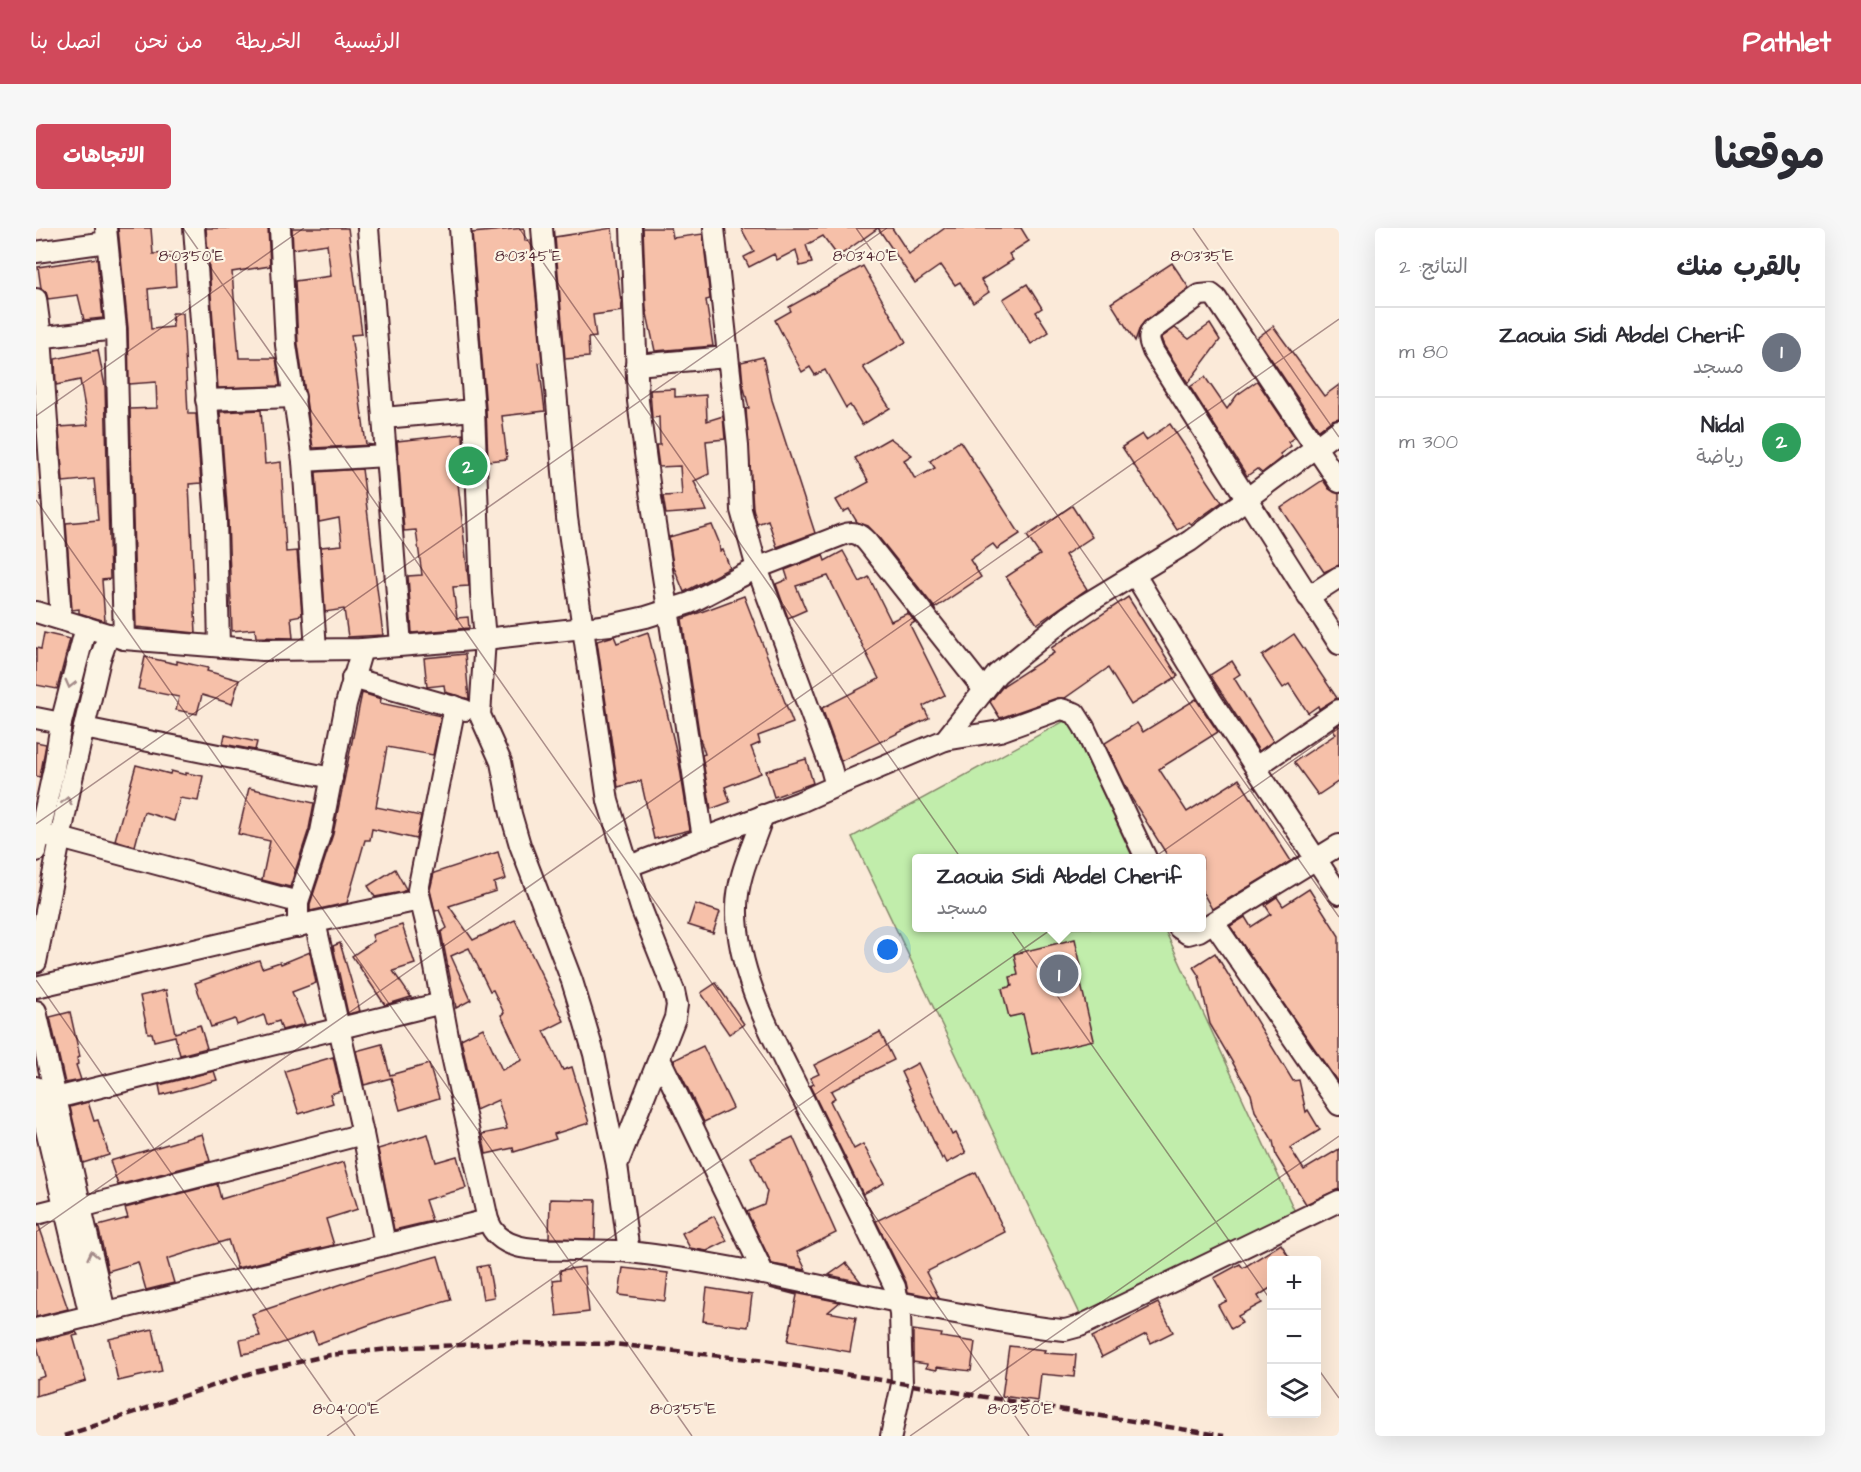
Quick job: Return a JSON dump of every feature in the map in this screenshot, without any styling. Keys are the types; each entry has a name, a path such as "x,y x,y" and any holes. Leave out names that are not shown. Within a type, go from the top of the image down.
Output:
{"street":[{"path":"194,228 216,520 219,646"},
{"path":"280,228 286,345 303,461 316,649"},
{"path":"368,228 401,645"},
{"path":"460,228 474,410 481,594 485,639 480,715 501,762 511,814 520,845 572,981 594,1054 617,1165 628,1252"},
{"path":"542,228 567,518 608,801 641,908 676,998 675,1018 617,1165"},
{"path":"631,228 638,401 703,838"},
{"path":"714,228 738,446 741,510 757,568 836,786"},
{"path":"36,252 107,235 116,329 116,636 100,659 60,838 36,962"},
{"path":"1339,482 1222,305 1211,294 1200,295 1157,325 1149,335 1153,351 1339,644"},
{"path":"36,299 61,619"},
{"path":"39,338 116,329"},
{"path":"636,365 728,357"},
{"path":"206,400 295,397"},
{"path":"383,418 474,410"},
{"path":"945,740 984,690 1009,664 1066,618 1190,541 1339,430"},
{"path":"303,461 386,456"},
{"path":"36,612 116,636 262,650 362,649 485,639 619,623 669,610 690,603 757,568 853,532 867,542 886,564 984,690"},
{"path":"1135,575 1211,700 1339,894"},
{"path":"1308,597 1339,577"},
{"path":"86,627 61,723 54,768 37,840 60,838 298,902"},
{"path":"362,649 352,678 321,832 298,902 340,1028 385,1244"},
{"path":"78,654 100,659"},
{"path":"352,678 480,715"},
{"path":"455,706 419,879 420,900 488,1220 492,1231 501,1240 510,1245 540,1249 628,1252 764,1274 898,1303 1065,1330 1080,1326 1339,1201"},
{"path":"629,866 836,786 945,740 1000,731 1061,709 1075,712 1092,742 1144,854"},
{"path":"1256,767 1339,710"},
{"path":"36,718 61,723"},
{"path":"84,728 332,778"},
{"path":"763,815 739,887 738,937 745,966 771,1030 895,1287 898,1303 902,1384 891,1436"},
{"path":"1206,927 1339,845"},
{"path":"36,987 420,900"},
{"path":"1214,923 1339,1106"},
{"path":"42,1096 442,1003"},
{"path":"36,1011 42,1096 73,1207 98,1314"},
{"path":"660,1059 764,1274"},
{"path":"36,1214 73,1207 363,1134"},
{"path":"36,1329 488,1220"}],"green space":[{"path":"1068,719 1131,854 912,854 912,932 1166,932 1295,1212 1081,1316 852,837"}],"building":[{"path":"118,228 151,228 153,254 174,253 176,286 148,289 151,329 173,327 172,313 183,313 188,414 196,414 201,483 189,484 196,633 136,627 130,409 157,408 156,382 129,384 128,328"},
{"path":"206,228 268,228 270,266 232,272 239,358 276,358 280,386 218,388"},
{"path":"292,228 348,228 362,334 351,335 366,444 373,445 313,448 298,344 295,281 331,276 327,244 293,249"},
{"path":"524,228 525,241 531,240 542,362 539,363 545,411 502,416 507,459 488,461 472,233"},
{"path":"612,228 622,311 593,315 596,337 588,338 589,357 565,359 555,237"},
{"path":"643,228 671,228 673,238 703,234 710,299 706,300 713,346 655,351 646,309"},
{"path":"741,228 878,228 837,255 823,236 806,245 812,263 800,266 796,250 777,260 774,254 749,267 744,257 754,252"},
{"path":"878,228 892,228 909,254 945,228 1021,228 1029,241 1009,254 1013,260 981,280 989,292 973,303 960,282 955,285 941,265 915,283"},
{"path":"97,258 103,318 84,320 78,295 48,299 46,292 41,288 38,267"},
{"path":"1172,263 1189,288 1145,321 1135,341 1111,303"},
{"path":"863,266 906,342 863,367 890,408 862,425 850,405 846,408 825,370 815,375 810,367 802,372 775,320 791,311 789,307"},
{"path":"1027,284 1042,308 1036,312 1049,332 1031,344 1003,299"},
{"path":"1210,324 1220,340 1188,383 1161,338 1175,328 1189,339"},
{"path":"1273,326 1324,396 1339,385 1339,418 1332,420 1319,430 1257,338"},
{"path":"98,350 105,386 110,579 102,580 105,621 79,613 79,609 72,610 66,523 98,520 94,479 63,482 59,427 88,425 80,380 56,385 55,359"},
{"path":"763,357 772,400 815,533 777,547 768,520 757,524 753,508 746,409 749,408 741,362"},
{"path":"1205,377 1227,409 1237,395 1257,381 1295,437 1288,442 1291,446 1280,454 1282,457 1262,473 1257,469 1247,476 1190,387"},
{"path":"675,389 675,397 706,395 707,421 723,416 725,439 706,441 709,474 694,481 707,511 666,514 663,496 682,495 680,466 659,467 656,445 660,445 659,417 652,418 650,390"},
{"path":"261,410 265,464 281,462 286,552 297,551 302,615 291,617 293,638 256,637 255,629 232,631 228,520 220,412"},
{"path":"1170,424 1222,502 1191,524 1189,522 1177,530 1122,447 1142,434 1146,440"},
{"path":"463,434 464,464 456,464 469,586 453,587 457,618 468,617 469,628 412,633 408,576 422,575 416,530 404,531 397,441"},
{"path":"890,438 912,455 904,460 915,479 935,468 930,461 960,441 1020,534 997,549 993,544 970,560 981,577 935,608 876,534 868,526 857,522 849,509 843,512 836,500 869,482 855,458"},
{"path":"362,469 383,635 348,637 344,609 325,612 321,547 342,545 339,518 319,522 316,472"},
{"path":"1323,480 1329,489 1339,494 1339,565 1324,572 1281,508"},
{"path":"1072,506 1092,537 1065,555 1087,589 1037,624 1006,577 1040,555 1027,536"},
{"path":"712,525 720,551 723,550 730,568 684,592 673,565 669,537"},
{"path":"843,551 860,582 869,577 891,621 908,613 915,622 910,625 945,695 923,706 929,718 841,761 822,708 879,679 828,576 796,586 806,610 788,618 776,584 788,579 785,570 823,555 825,561"},
{"path":"744,596 793,723 758,736 760,743 751,747 761,773 725,787 730,802 711,809 702,755 705,754 700,739 682,619"},
{"path":"1128,597 1178,676 1131,705 1108,668 1065,698 1057,698 1000,718 990,702 1004,685 1054,653 1051,648"},
{"path":"648,632 679,763 690,830 654,839 641,781 618,787 597,641 614,636 617,643"},
{"path":"44,633 70,639 57,689 36,685 36,648 41,649"},
{"path":"1294,634 1337,698 1308,713 1289,684 1283,688 1262,656"},
{"path":"465,654 469,699 445,692 444,685 427,687 424,658"},
{"path":"145,657 208,668 207,671 239,680 232,704 202,695 197,714 176,710 179,697 138,689"},
{"path":"1232,661 1240,674 1234,678 1273,741 1259,751 1210,675"},
{"path":"362,693 381,699 380,703 441,716 433,755 387,747 376,807 421,816 416,839 372,829 370,840 365,840 347,903 310,911 310,904 333,834"},
{"path":"1196,699 1218,732 1159,769 1187,812 1239,779 1291,861 1212,909 1206,898 1206,854 1166,854 1132,799 1105,743 1137,723 1143,732"},
{"path":"1339,725 1339,781 1318,795 1294,762 1336,734 1333,729"},
{"path":"225,735 257,742 255,750 223,744"},
{"path":"36,742 46,744 40,777 36,776"},
{"path":"806,759 813,783 774,797 766,771"},
{"path":"136,765 170,774 171,771 203,776 198,801 180,798 174,821 144,812 135,846 115,840"},
{"path":"249,788 314,803 309,829 290,887 262,880 270,841 238,834"},
{"path":"498,852 506,879 494,883 496,891 449,906 473,940 515,920 564,1021 544,1031 563,1070 572,1067 589,1123 554,1134 556,1139 514,1152 513,1148 486,1154 482,1134 507,1129 498,1100 476,1110 461,1039 483,1028 502,1070 522,1060 501,1015 504,1013 493,990 490,991 469,948 451,956 471,1000 456,1008 441,932 447,928 439,910 435,911 430,890 434,873"},
{"path":"395,869 406,889 402,892 375,897 368,886"},
{"path":"1309,889 1339,936 1339,1084 1230,926 1245,917 1251,927 1271,914 1265,905 1277,897 1283,906"},
{"path":"695,904 720,912 713,933 688,925"},
{"path":"402,925 415,964 393,971 411,997 385,1005 352,956 374,941 372,935"},
{"path":"1075,939 1081,966 1077,967 1094,1040 1032,1054 1023,1014 1009,1017 1002,989 1012,986 1010,977 1018,975 1014,954"},
{"path":"340,943 360,1011 348,1014 333,946"},
{"path":"310,952 316,983 292,992 305,1024 282,1030 279,1021 267,1025 264,1015 237,1025 235,1019 211,1027 195,983 259,960 262,968 280,962 281,964"},
{"path":"1215,953 1293,1081 1299,1080 1306,1112 1308,1110 1320,1130 1290,1148 1304,1170 1339,1149 1339,1189 1306,1204 1276,1156 1273,1141 1255,1111 1251,1094 1210,1024 1199,976 1193,967"},
{"path":"716,983 744,1024 729,1034 701,993"},
{"path":"166,990 175,1033 200,1025 207,1048 180,1055 175,1036 154,1041 152,1033 148,1033 140,996"},
{"path":"70,1012 80,1057 77,1058 78,1064 76,1065 81,1080 65,1083 50,1017"},
{"path":"880,1032 894,1060 831,1091 835,1098 830,1101 854,1149 863,1144 884,1183 863,1194 810,1086 814,1084 810,1078 819,1074 814,1065"},
{"path":"382,1044 390,1075 429,1064 439,1098 400,1110 391,1078 364,1085 356,1051"},
{"path":"703,1046 733,1108 704,1122 674,1060"},
{"path":"333,1057 341,1091 330,1094 333,1103 299,1114 285,1071"},
{"path":"918,1063 952,1135 956,1133 966,1153 947,1163 944,1157 942,1159 901,1072"},
{"path":"214,1071 217,1080 161,1095 159,1085"},
{"path":"88,1102 94,1121 98,1120 109,1155 83,1163 70,1107"},
{"path":"202,1134 210,1161 118,1185 110,1161"},
{"path":"428,1134 436,1162 457,1156 466,1188 425,1200 432,1221 394,1230 378,1149"},
{"path":"793,1137 836,1233 797,1252 806,1270 772,1264 747,1212 764,1205 767,1192 751,1157"},
{"path":"344,1162 358,1209 326,1219 334,1245 237,1268 228,1240 167,1259 174,1283 146,1290 138,1262 108,1271 98,1226 128,1218 125,1208 217,1184 221,1199"},
{"path":"976,1172 1005,1232 926,1272 939,1298 908,1292 906,1282 876,1221"},
{"path":"550,1199 596,1200 595,1239 549,1238"},
{"path":"714,1216 727,1241 707,1251 690,1248 682,1233"},
{"path":"36,1226 39,1226 68,1309 36,1317"},
{"path":"1281,1244 1288,1256 1267,1256 1267,1290 1258,1296 1262,1303 1238,1316 1242,1323 1231,1329 1218,1305 1227,1301 1214,1278 1240,1264 1243,1268"},
{"path":"438,1256 451,1300 388,1318 317,1344 313,1332 263,1350 243,1354 240,1340 260,1336 252,1314 369,1275"},
{"path":"846,1263 861,1282 829,1275"},
{"path":"488,1265 494,1297 483,1299 477,1267"},
{"path":"584,1267 589,1312 557,1316 553,1280 561,1279 560,1270"},
{"path":"623,1268 668,1273 665,1301 619,1295"},
{"path":"707,1288 752,1295 748,1327 703,1321"},
{"path":"770,1288 840,1302 828,1312 856,1317 850,1352 788,1341 797,1295"},
{"path":"1158,1303 1173,1332 1151,1343 1146,1334 1102,1357 1092,1337"},
{"path":"153,1329 162,1371 118,1381 109,1339"},
{"path":"913,1330 975,1342 971,1371 937,1367 937,1370 926,1368 927,1364 913,1362"},
{"path":"76,1332 78,1335 73,1336 86,1381 36,1396 36,1379 45,1376 36,1342"},
{"path":"1009,1346 1045,1350 1044,1353 1076,1355 1074,1377 1041,1374 1038,1401 1002,1396"}],"railway":[{"path":"64,1436 254,1372 330,1355 409,1347 514,1343 613,1344 765,1361 1224,1436"}],"place":[{"name":"Nidal","path":"468,466"},
{"name":"Zaouia Sidi Abdel Cherif","path":"1059,974"}]}
